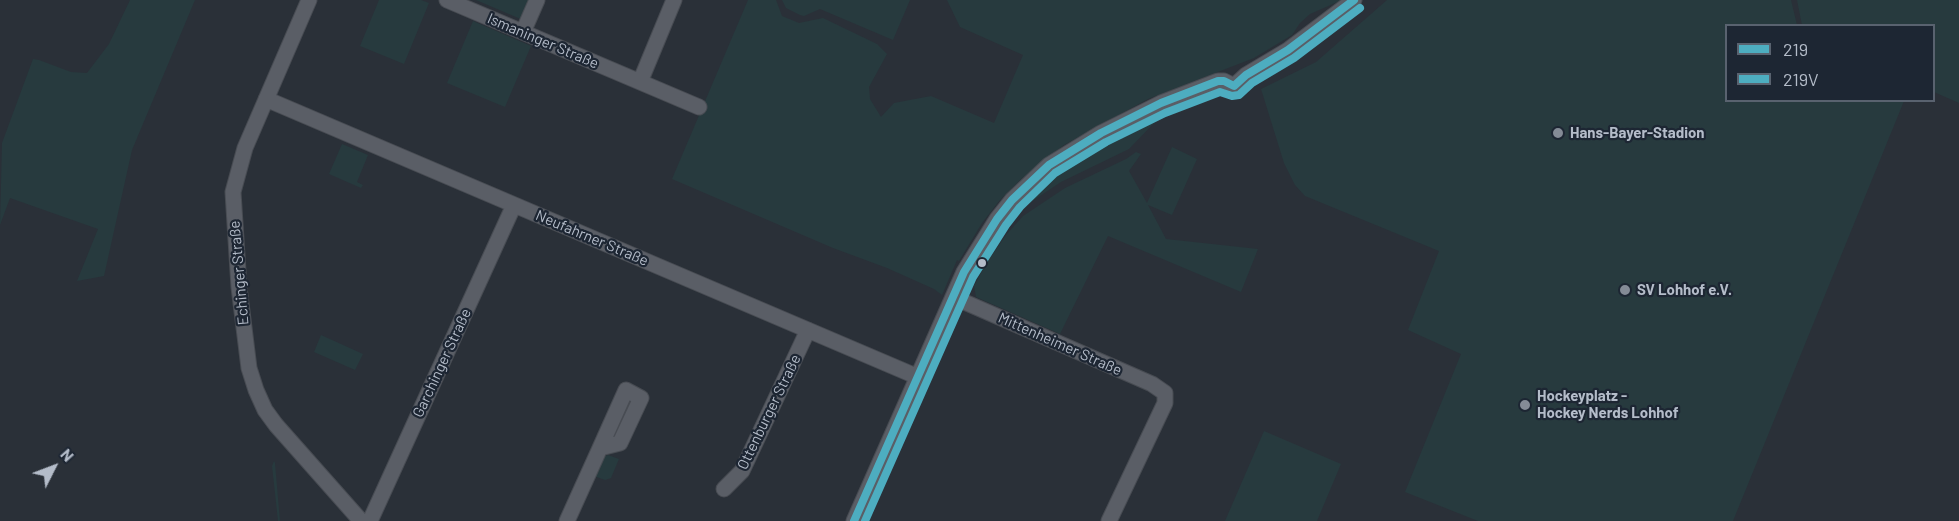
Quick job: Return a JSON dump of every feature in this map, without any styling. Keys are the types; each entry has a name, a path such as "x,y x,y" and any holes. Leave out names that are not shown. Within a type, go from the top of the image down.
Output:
{"street":[{"name":"Echinger Straße","path":"309,0 245,148 233,192 236,258 249,368 255,390 276,425 361,521"},
{"name":"Ismaninger Straße","path":"447,0 699,107"},
{"path":"523,32 537,0"},
{"path":"640,82 674,0"},
{"path":"854,521 968,265 997,219 1017,195 1049,165 1101,133 1161,103 1218,81 1234,86 1246,75 1288,50 1354,0"},
{"name":"Neufahrner Straße","path":"266,99 918,377"},
{"name":"Garchinger Straße","path":"370,521 514,205"},
{"name":"Mittenheimer Straße","path":"953,297 1152,384 1165,393 1166,403 1109,521"},
{"name":"Ottenburger Straße","path":"724,489 742,471 808,330"},
{"path":"567,521 600,448"}],"green space":[{"path":"130,0 195,0 132,150 104,276 77,281 98,229 10,198 0,225 2,143 33,59 71,72 87,73 109,44"},
{"path":"379,0 421,0 429,3 404,64 360,46"},
{"path":"476,0 531,0 523,20"},
{"path":"748,0 776,0 782,16 799,23 823,18 877,44 887,54 869,87 870,99 881,117 894,103 931,96 994,123 1023,55 960,27 947,0 1342,0 1310,14 1292,35 1254,58 1148,99 1064,145 1020,180 1000,200 982,223 959,261 957,260 942,295 934,289 887,268 833,248 672,179"},
{"path":"782,0 910,0 893,40 820,9 804,16 800,15 786,8"},
{"name":"SV Lohhof e.V.","path":"1387,0 1791,0 1797,24 1725,24 1725,102 1904,102 1733,521 1478,521 1405,492 1461,354 1408,330 1439,251 1305,196 1295,185 1284,163 1261,89 1316,62"},
{"path":"1797,0 1959,0 1959,103 1935,92 1935,24 1802,24"},
{"path":"473,21 531,46 505,107 447,83"},
{"path":"1150,114 1155,122 1129,149 1061,182 1034,200 1019,211 1005,226 984,256 980,254 1007,215 1046,176 1091,145"},
{"path":"342,144 368,155 357,182 363,185 361,188 329,174"},
{"path":"1172,147 1197,159 1172,215 1148,205 1166,239 1258,249 1241,292 1108,236 1060,334 976,297 974,286 986,264 1006,235 1023,216 1065,188 1136,152 1141,154 1129,171 1147,203"},
{"path":"321,335 363,354 355,370 314,352"},
{"path":"1264,431 1341,464 1317,521 1225,521"},
{"path":"608,455 619,459 611,478 605,480 594,476 603,457"},
{"path":"274,461 280,521 278,521 272,466"}],"transit line":[{"name":"219","path":"854,521 964,272 997,219 1012,200 1049,165 1101,133 1161,103 1218,81 1234,86 1246,75 1288,50 1354,0"},
{"name":"219V","path":"865,521 973,277 1020,207 1055,173 1106,142 1165,113 1220,92 1232,96 1239,95 1252,83 1294,58 1360,8"}],"place":[{"name":"Hans-Bayer-Stadion","path":"1558,133"},
{"name":"SV Lohhof e.V.","path":"1625,290"},
{"name":"Hockeyplatz - Hockey Nerds Lohhof","path":"1525,405"}]}
